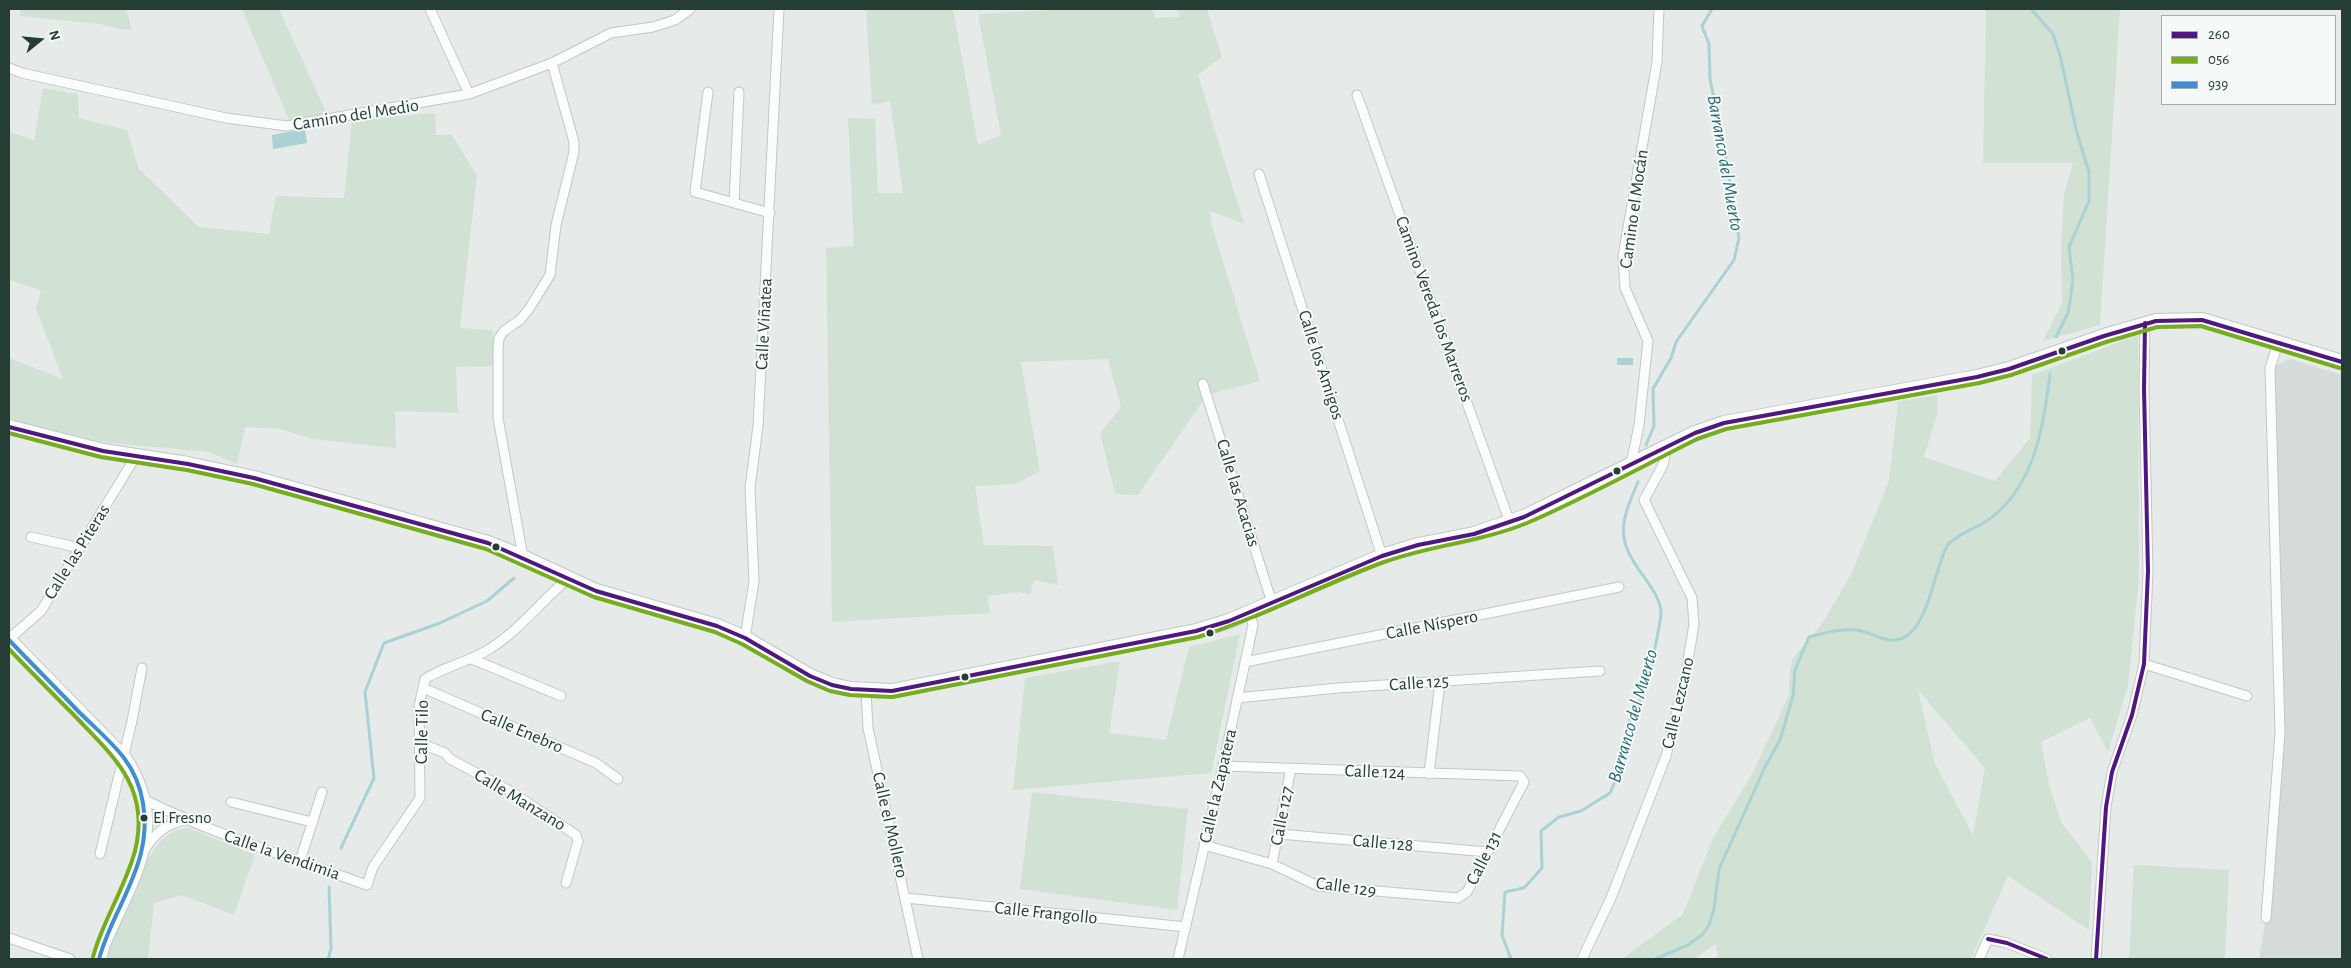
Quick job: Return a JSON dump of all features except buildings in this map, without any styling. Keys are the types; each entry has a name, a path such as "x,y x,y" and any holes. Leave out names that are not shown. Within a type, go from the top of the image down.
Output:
{"main road":[{"path":"9,427 136,456 188,464 254,478 488,543 596,591 688,616 745,638 810,676 832,685 866,691 892,691 1196,632 1250,613 1382,556 1418,545 1474,534 1510,523 1695,433 1751,416 1977,377 2009,369 2145,323 2202,320 2342,362"},
{"path":"9,640 124,758 132,770 143,799 146,822 141,856 103,944 99,959"}],"street":[{"path":"430,9 469,94"},
{"name":"Camino del Medio","path":"9,68 22,73 169,106 275,126 287,126 469,94 552,63 611,33 654,27 675,20 690,9"},
{"name":"Calle Viñatea","path":"745,638 754,581 750,488 758,426 780,9"},
{"name":"Camino el Mocán","path":"1631,464 1639,425 1648,341 1625,288 1623,256 1657,62 1659,9"},
{"path":"523,557 498,418 498,350 500,338 504,331 520,320 550,275 556,225 574,152 574,142 552,63"},
{"path":"708,92 695,192 770,214"},
{"path":"734,203 740,92"},
{"name":"Camino Vereda los Marreros","path":"1357,95 1510,523"},
{"name":"Calle los Amigos","path":"1260,174 1382,556"},
{"path":"2096,959 2108,798 2112,772 2132,715 2144,664 2148,571 2144,389 2145,323"},
{"path":"2266,918 2280,733 2270,368 2278,342"},
{"name":"Calle las Acacias","path":"1203,384 1272,603"},
{"name":"Calle Lezcano","path":"1582,959 1611,898 1666,756 1686,673 1694,624 1692,598 1644,500 1663,465 1667,446"},
{"name":"Calle las Piteras","path":"9,640 41,611 136,456"},
{"path":"31,537 80,548"},
{"name":"Calle Tilo","path":"367,885 373,867 420,798 419,706 425,680 434,673 490,649 512,634 566,578"},
{"name":"Calle Níspero","path":"1245,662 1619,587"},
{"name":"Calle la Zapatera","path":"1178,959 1238,698 1253,625 1250,613"},
{"path":"472,658 562,696"},
{"path":"2144,664 2247,696"},
{"path":"100,854 124,758 142,668"},
{"name":"Calle 125","path":"1238,698 1338,688 1600,671"},
{"path":"1428,774 1440,682"},
{"name":"Calle Enebro","path":"423,688 596,762 618,778"},
{"name":"Calle el Mollero","path":"866,691 868,728 918,959"},
{"name":"Calle Manzano","path":"420,743 445,753 450,759 512,792 576,834 578,841 566,882"},
{"name":"Calle 124","path":"1223,766 1520,776 1524,782"},
{"name":"Calle 127","path":"1272,864 1291,768"},
{"name":"Calle 131","path":"1464,896 1524,782"},
{"path":"300,861 322,792"},
{"name":"Calle la Vendimia","path":"143,799 185,820 367,885"},
{"path":"231,802 312,822"},
{"path":"141,856 154,834 162,827 185,820"},
{"name":"Calle 128","path":"1279,834 1488,852"},
{"name":"Calle 129","path":"1204,845 1272,864 1318,886 1458,898 1464,896"},
{"name":"Calle Frangollo","path":"906,898 1186,927"},
{"path":"9,938 70,959"},
{"path":"1979,959 1988,939 2007,943 2047,959"}],"shaded area":[{"path":"2290,359 2342,375 2342,640 2340,640 2340,685 2342,692 2342,959 2259,959 2266,918 2280,733 2270,368"}],"green space":[{"path":"21,9 126,9 132,29 124,30 99,24 20,16"},
{"path":"242,9 279,9 327,114 289,120"},
{"path":"866,9 953,9 978,145 1001,135 978,14 1072,9 1152,9 1156,18 1179,17 1177,9 1207,9 1222,57 1198,75 1244,224 1210,211 1212,226 1260,381 1207,395 1138,495 1115,494 1100,433 1121,408 1108,359 1021,362 1040,471 1016,484 975,486 984,545 1053,546 1058,585 1034,580 1030,595 1019,592 988,596 990,613 832,622 826,248 854,246 848,118 875,119 878,193 903,193 890,101 872,105"},
{"path":"1986,9 2120,9 2100,325 2043,341 2062,303 2061,245 2064,194 2073,163 1983,163"},
{"path":"43,88 78,94 79,118 127,130 139,169 199,227 269,234 276,196 344,198 352,120 435,113 436,135 452,135 477,176 460,328 493,330 494,366 456,367 458,413 395,411 396,448 313,439 281,429 245,427 237,464 209,452 100,442 9,419 9,358 63,379 36,309 41,290 9,280 9,132 34,140"},
{"path":"2138,335 2139,578 2128,685 2108,752 2090,718 2041,742 2049,784 2061,822 2092,862 2089,930 2008,876 1971,959 1718,959 1716,944 1694,959 1622,959 1683,914 1713,838 1751,776 1789,695 1790,670 1793,658 1824,621 1852,572 1889,481 1898,402 1937,395 1938,412 1924,457 1995,481 2030,438 2032,375","holes":["1918,690 1985,768 1973,835 1935,764"]},
{"path":"1240,634 1211,773 1013,790 1025,678 1120,661 1109,733 1166,740 1189,647"},
{"path":"2340,640 2342,640 2342,692 2340,685"},
{"path":"1032,792 1188,809 1177,910 1020,889"},
{"path":"189,828 255,855 234,915 182,895 154,903 148,959 106,959 132,890 151,854 161,841 171,833"},
{"path":"2134,865 2229,870 2225,959 2129,959"}],"water":[{"path":"305,129 307,143 273,149 272,135"},
{"path":"1617,358 1633,358 1633,365 1617,365"}],"waterway":[{"name":"Barranco del Muerto","path":"1646,445 1654,426 1653,389 1671,358 1676,342 1734,260 1739,238 1724,147 1710,79 1709,44 1702,26 1712,9"},
{"path":"2031,9 2053,34 2060,55 2077,133 2089,172 2089,201 2069,247 2073,280 2068,313 2056,337"},
{"path":"1655,959 1688,945 1702,935 1709,925 1714,909 1719,869 1765,767 1780,740 1793,696 1795,670 1809,637 1835,631 1855,630 1893,640 1905,637 1913,630 1925,609 1947,546 1950,542 1991,518 2006,504 2018,488 2035,452 2050,374"},
{"name":"Barranco del Muerto","path":"1511,959 1502,935 1505,892 1524,888 1542,868 1541,831 1559,817 1581,811 1610,793 1621,768 1619,750 1626,737 1632,713 1643,696 1646,686 1661,610 1657,596 1628,552 1623,531 1627,509 1638,482"},
{"path":"341,848 374,778 365,692 384,643 440,623 487,601 514,578"},
{"path":"328,959 331,949 329,887"}],"transit line":[{"name":"260","path":"9,427 103,451 188,464 254,478 488,543 596,591 717,626 745,638 810,676 832,685 851,689 892,691 1196,631 1229,621 1382,556 1418,545 1474,534 1524,517 1695,433 1724,423 1977,377 2009,369 2104,336 2156,321 2202,320 2342,362"},
{"name":"260","path":"2096,959 2106,807 2112,772 2132,715 2144,664 2148,571 2144,389 2145,323"},
{"name":"056","path":"9,433 101,457 187,470 253,484 486,549 594,597 715,632 742,644 807,681 830,691 850,695 892,697 1198,637 1245,620 1384,562 1420,551 1492,535 1527,523 1592,493 1697,439 1726,429 1979,383 2011,375 2106,342 2157,327 2201,326 2340,368"},
{"name":"939","path":"9,640 119,752 131,768 140,791 145,828 141,853 132,880 103,945 99,959"},
{"name":"056","path":"9,649 102,744 125,774 138,808 139,828 131,865 102,930 93,957"},
{"name":"260","path":"1988,939 2007,943 2047,959"}],"place":[{"name":"El Fresno","path":"144,818"}]}
